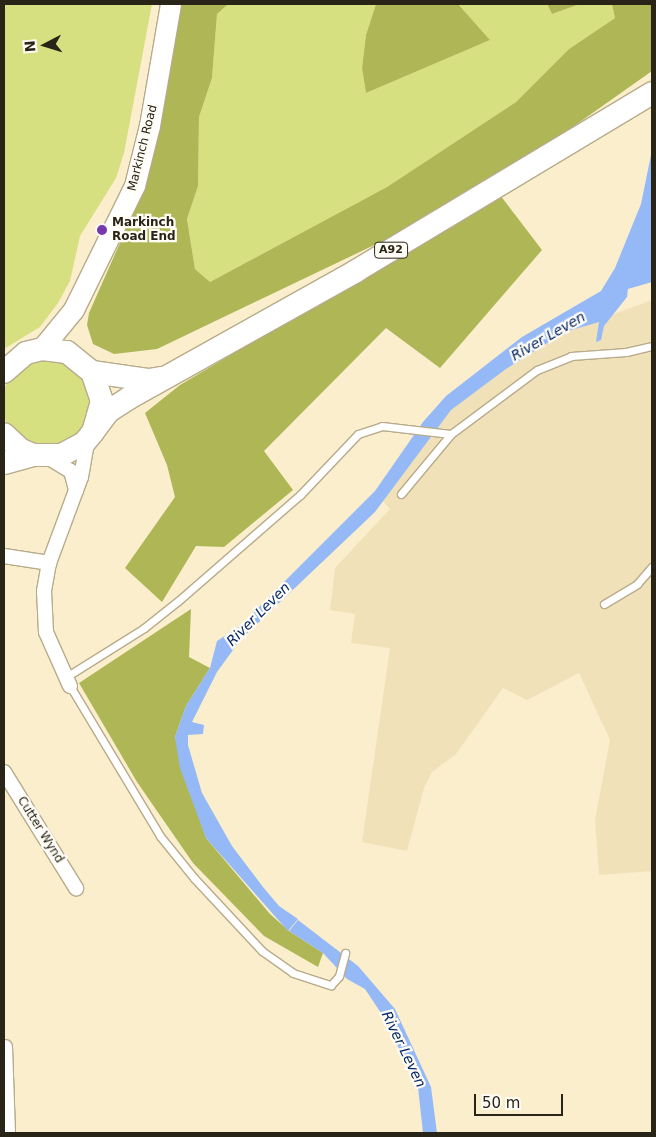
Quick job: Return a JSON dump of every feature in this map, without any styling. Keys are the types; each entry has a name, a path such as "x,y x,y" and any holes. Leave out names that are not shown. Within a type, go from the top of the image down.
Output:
{"highway":[{"name":"A92","path":"4,463 73,451 91,435 109,411 356,271 645,97"},
{"name":"A92","path":"4,372 26,353 42,349 67,352 85,365 149,380 170,376"},
{"path":"85,365 99,386 102,401 91,435"},
{"path":"4,434 16,447 40,456"}],"main road":[{"name":"Markinch Road","path":"42,349 74,310 135,186 150,126 172,4"},
{"name":"Markinch Road","path":"74,310 70,337 85,365"}],"street":[{"path":"68,682 46,632 44,599 49,564 76,491 91,435"},
{"path":"40,456 72,471 76,491"},
{"path":"4,556 49,564"},
{"name":"Cutter Wynd","path":"4,772 76,888"},
{"path":"5,1047 5,1108 8,1133"}],"lane":[{"path":"401,494 447,433 555,361 571,356 626,352 652,346"},
{"path":"345,953 339,976 331,985 293,973 280,965 207,894 160,836 68,682 144,628 178,601 300,495 358,434 370,427 447,433"},
{"path":"604,604 637,584 652,566"}],"shaded area":[{"path":"652,300 652,871 599,875 595,820 610,740 579,673 527,700 503,688 456,754 432,772 424,788 407,851 362,842 390,648 351,643 355,614 330,610 335,568 390,509 383,501 450,410 506,369 565,332"}],"green space":[{"path":"4,4 152,4 124,153 116,178 80,236 70,281 58,303 40,327 4,349"},
{"path":"182,4 228,4 217,14 212,78 199,117 198,186 187,219 195,269 210,282 387,187 516,102 569,49 615,18 612,4 652,4 652,71 567,131 414,226 157,349 114,354 93,344 87,325 89,313 142,193 150,168"},
{"path":"228,4 376,4 366,35 362,68 366,93 490,40 458,4 547,4 552,14 580,4 612,4 615,18 569,49 516,102 387,187 210,282 195,269 187,219 198,186 199,117 212,78 217,13"},
{"path":"376,4 458,4 490,40 366,93 362,68 366,35"},
{"path":"547,4 580,4 552,14"},
{"path":"500,195 542,250 440,368 386,328 264,451 293,490 224,547 196,546 162,602 125,568 175,497 167,465 145,413 180,385"},
{"path":"46,359 63,363 77,372 86,386 90,403 86,420 77,434 63,443 46,447 29,443 15,434 6,420 2,403 6,386 15,372 29,363"},
{"path":"191,609 189,657 210,668 186,706 175,737 206,838 270,914 289,931 323,953 318,967 264,936 193,863 137,782 79,683"}],"water":[{"name":"River Leven","path":"652,150 652,282 628,289 627,297 604,326 601,340 596,342 599,322 565,332 506,369 451,410 375,512 241,639 217,672 192,722 204,725 203,734 188,735 188,745 202,793 232,846 263,887 279,906 298,919 288,931 206,838 180,768 175,737 186,706 210,668 217,641 240,626 375,491 423,422 446,396 522,337 601,291 615,268 641,204"},
{"name":"River Leven","path":"298,920 358,966 395,1009 431,1087 437,1133 423,1133 418,1087 383,1016 365,989 347,979 323,953 289,931"}],"place":[{"name":"Markinch Road End","path":"102,230"}]}
